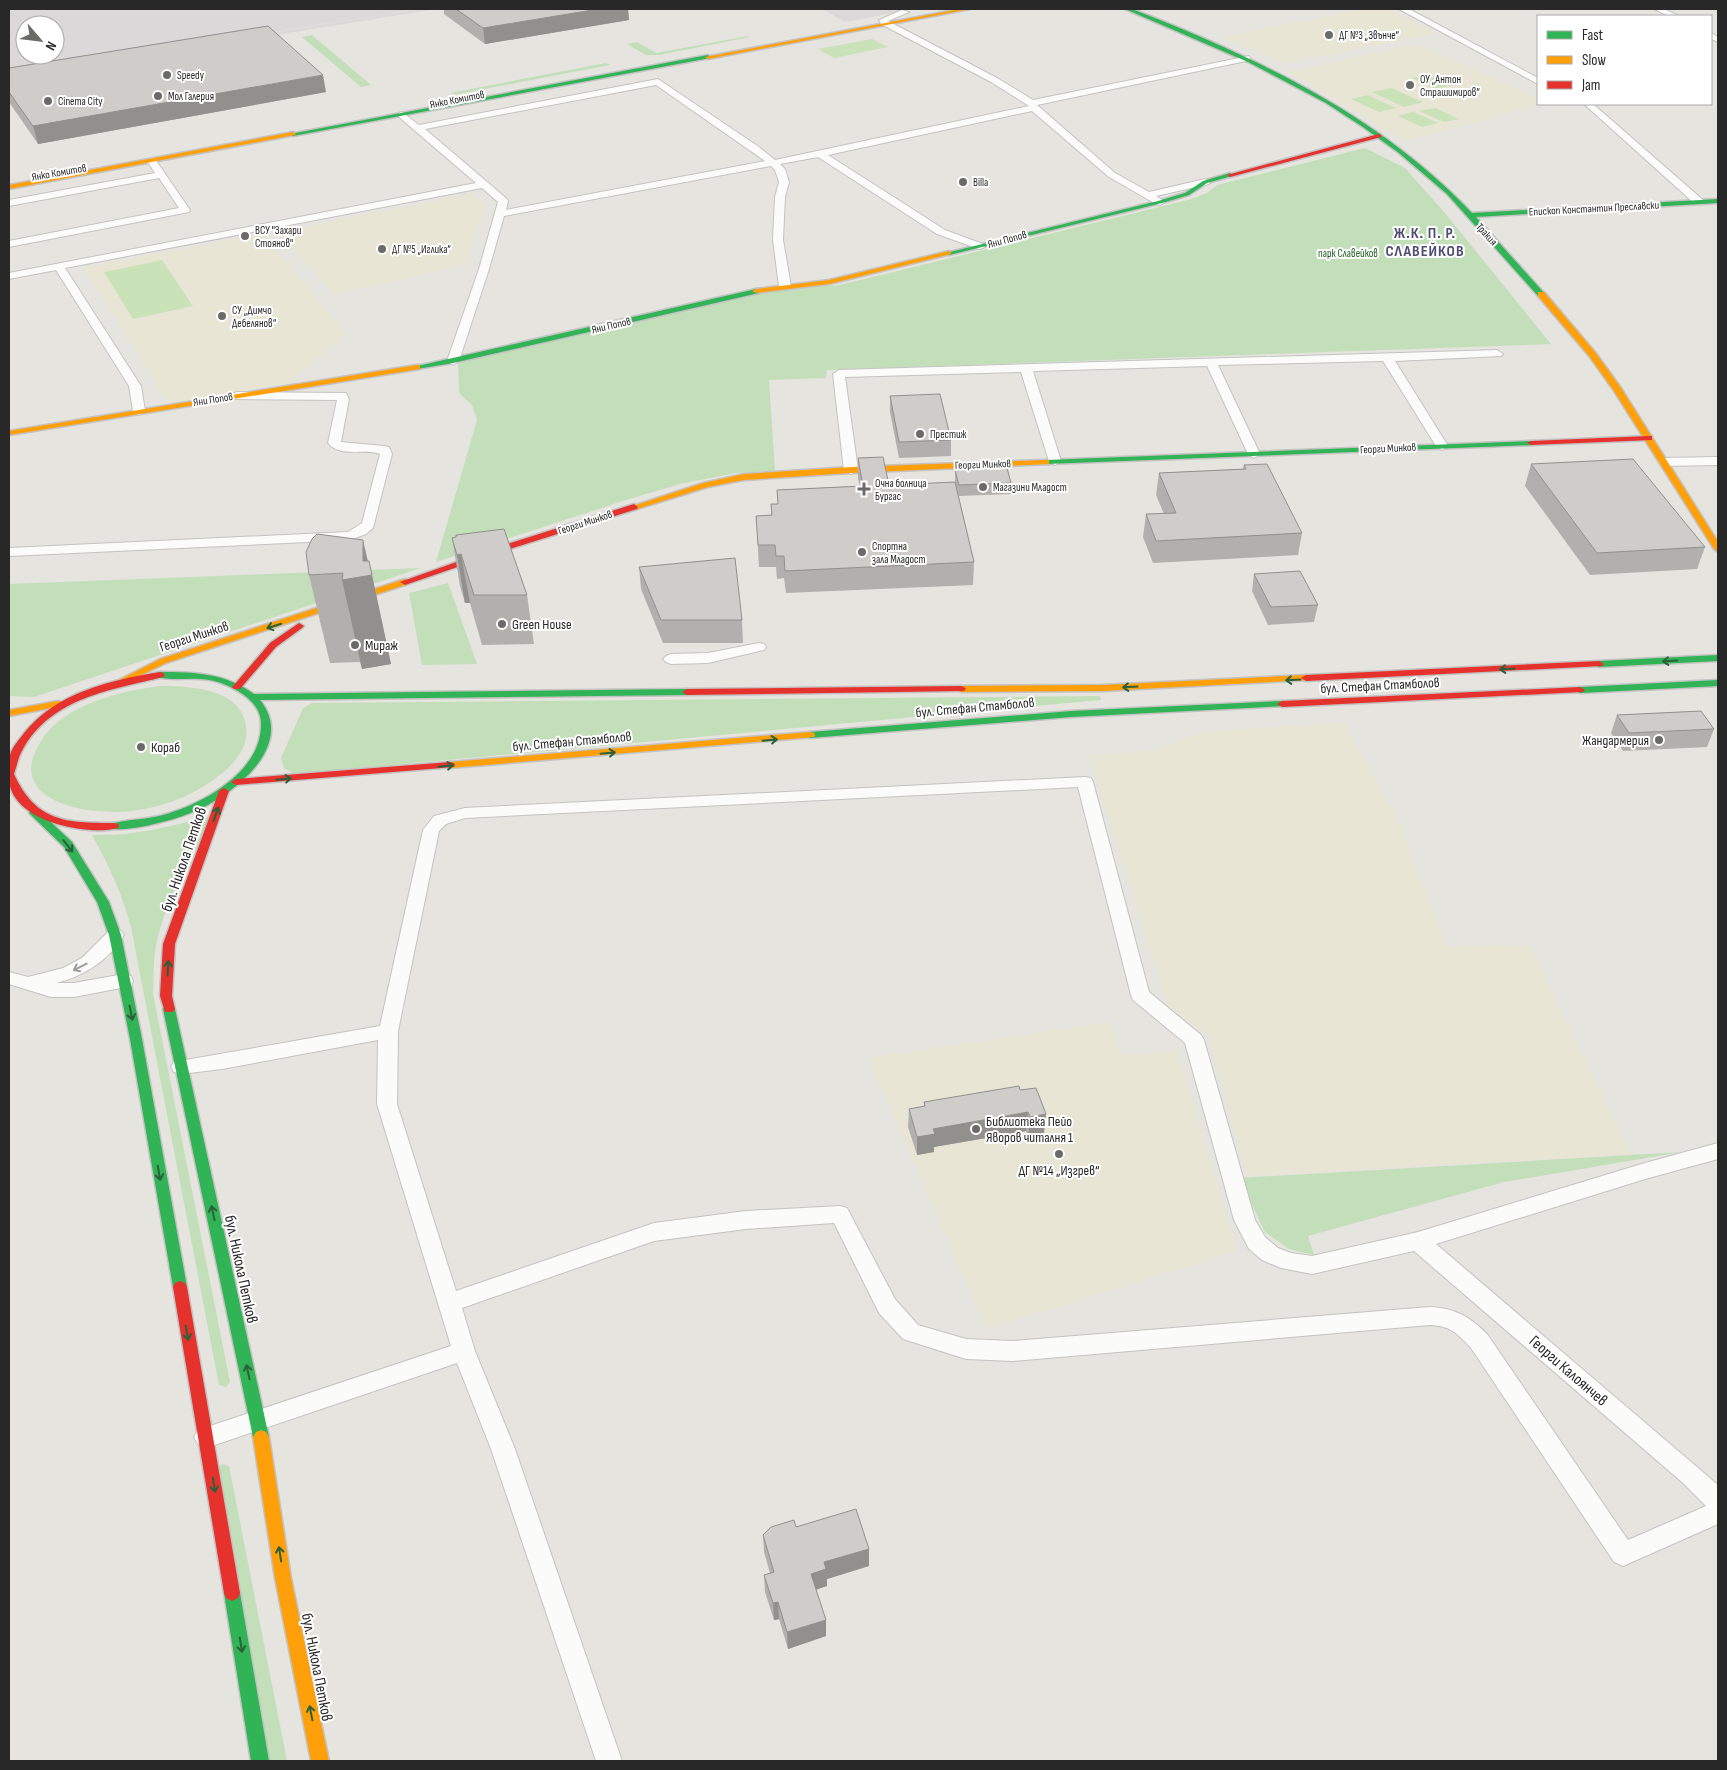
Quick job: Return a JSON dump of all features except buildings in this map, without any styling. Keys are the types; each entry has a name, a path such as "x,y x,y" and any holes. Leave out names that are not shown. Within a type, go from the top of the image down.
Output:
{"main road":[{"name":"Янко Комитов","path":"9,181 434,104 921,9"},
{"name":"Янко Комитов","path":"9,187 50,173 152,161 961,9"},
{"name":"Тракия","path":"1128,9 1163,21 1246,58 1321,99 1379,136 1424,170 1470,215 1574,332 1603,369 1649,438 1718,549"},
{"name":"Тракия","path":"1144,9 1163,21"},
{"name":"Яни Попов","path":"9,433 453,360 764,288 829,282 1160,202 1186,194 1205,182 1379,136"},
{"name":"Епископ Константин Преславски","path":"1470,215 1718,201"},
{"name":"Георги Минков","path":"120,682 163,661 337,605 510,546 706,485 744,477 1055,461 1649,438"},
{"name":"Георги Минков","path":"237,687 260,657 274,643 290,630 337,605"},
{"name":"бул. Стефан Стамболов","path":"253,697 1103,688 1718,658"},
{"path":"1563,690 1646,676 1718,672"},
{"path":"34,812 55,821 80,826 125,825 170,816 199,805 224,791 254,764 264,746 268,728 264,711 253,697 237,687 218,680 196,676 172,675 120,682 91,691 64,703 46,716 24,737 11,760 9,774 12,789 20,801 68,845 103,902 115,934 206,1436 260,1761"},
{"name":"бул. Стефан Стамболов","path":"236,782 1071,714 1718,684"},
{"path":"9,713 64,703"},
{"name":"бул. Никола Петков","path":"224,791 169,944 166,996 258,1419 283,1578 320,1761"},
{"path":"9,798 20,801"}],"street":[{"path":"1403,9 1537,80"},
{"path":"1658,9 1673,15"},
{"name":"Янко Комитов","path":"888,24 883,20 905,12"},
{"path":"888,24 994,80 1033,106 1112,175 1160,202"},
{"path":"499,214 820,154 1246,58"},
{"path":"417,128 658,82 773,162 780,169 784,182 780,197 778,240 785,286"},
{"path":"1589,105 1699,202"},
{"path":"402,115 502,201 484,269 453,360"},
{"path":"820,154 942,232 979,246"},
{"path":"9,244 185,210 152,161"},
{"path":"9,203 160,175"},
{"name":"Яни Попов","path":"1147,195 1205,182"},
{"path":"9,276 482,185"},
{"path":"59,267 135,386 139,411"},
{"path":"851,470 838,374 1497,354"},
{"path":"1387,358 1442,446"},
{"path":"1212,362 1254,454"},
{"path":"1026,368 1055,461"},
{"path":"9,552 350,536 368,525 386,454 384,450 376,448 342,447 334,443 342,396 337,394 270,397 233,396"},
{"path":"1664,462 1718,461"},
{"path":"671,658 708,658 759,648"},
{"path":"609,1761 503,1450 464,1351 387,1104 388,1031 431,830 440,820 465,813 1086,782 1140,995 1194,1040 1245,1220 1257,1243 1270,1254 1283,1259 1312,1265 1418,1241 1645,1171 1718,1151"},
{"path":"30,983 64,975 91,961 105,949 115,934"},
{"path":"9,978 51,990 74,990 124,981"},
{"path":"181,1067 222,1062 388,1031"},
{"path":"449,1302 654,1232 746,1220 840,1214 887,1306 911,1332 966,1348 1013,1351 1447,1316 1464,1325 1479,1341 1623,1554 1718,1512"},
{"name":"Георги Калоянчев","path":"1418,1241 1691,1475 1718,1501"},
{"path":"206,1436 306,1405 464,1351"}],"shaded area":[{"path":"9,9 436,9 9,79"},
{"path":"822,9 913,9 845,22"},
{"name":"ДГ №3 „Звънче“","path":"1364,9 1389,9 1437,33 1285,63 1221,37"},
{"name":"ОУ „Антон Страшимиров“","path":"1418,44 1537,98 1538,105 1405,141 1288,72"},
{"name":"ДГ №5 „Иглика“","path":"472,194 485,205 466,265 334,294 278,232"},
{"name":"СУ „Димчо Дебелянов“","path":"263,234 346,334 289,383 168,403 83,268"},
{"path":"1344,722 1401,826 1446,946 1530,945 1631,1154 1247,1176 1208,1034 1170,1011 1089,756 1155,750 1204,732"},
{"name":"ДГ №14 „Изгрев“","path":"1110,1022 1121,1055 1177,1051 1237,1251 986,1329 868,1058"}],"green space":[{"path":"312,35 371,85 361,87 302,37"},
{"path":"750,37 659,55 646,55 627,44 637,42 656,53"},
{"path":"872,39 888,47 834,58 818,49"},
{"path":"606,63 610,65 453,95 450,93"},
{"path":"1427,75 1452,85 1436,89 1412,78"},
{"path":"1391,88 1423,102 1404,107 1372,92"},
{"path":"1368,95 1396,108 1379,112 1351,99"},
{"path":"1435,108 1459,119 1444,122 1419,111"},
{"path":"1414,112 1438,123 1422,127 1398,116"},
{"name":"парк Славейков","path":"1365,148 1405,168 1445,213 1551,344 827,370 826,378 769,380 775,471 735,473 680,484 436,562 477,420 472,405 459,393 458,363 780,289 840,285 1192,199 1207,193 1217,185"},
{"path":"162,260 193,306 133,319 104,272"},
{"path":"421,568 34,697 9,696 9,584"},
{"path":"448,583 477,664 422,665 409,593"},
{"path":"161,686 196,688 208,691 230,700 239,708 246,725 244,746 237,758 218,777 195,791 171,802 132,811 95,811 74,807 56,801 42,792 33,779 32,762 41,741 51,728 79,709 95,702 129,691"},
{"path":"1100,696 1101,700 294,774 284,768 281,758 303,708 312,703"},
{"path":"214,815 178,881 164,916 155,952 153,994 230,1382 226,1387 219,1385 131,927 115,880 92,835 139,832"},
{"path":"1682,1152 1504,1182 1308,1236 1314,1255 1289,1249 1265,1232 1239,1178"},
{"path":"222,1464 229,1466 287,1761 269,1761 216,1470"}],"railway":[{"path":"263,34 418,9"}],"traffic: fast":[{"path":"1128,9 1210,42 1250,61 1328,102 1365,126 1401,152 1449,193 1541,294"},
{"path":"293,134 708,57"},
{"path":"949,253 1160,202 1187,194 1205,182 1230,175"},
{"path":"1470,215 1718,201"},
{"path":"417,367 453,361 756,291"},
{"path":"1046,462 1531,443"},
{"path":"1599,664 1718,658"},
{"path":"114,826 130,825 164,818 181,813 213,798 240,777 262,748 266,734 266,721 262,709 253,698 240,688 221,680 206,677 160,675"},
{"path":"1580,690 1718,683"},
{"path":"253,697 687,692"},
{"path":"810,735 1071,714 1282,704"},
{"path":"34,812 68,845 103,902 115,935 136,1039 180,1287"},
{"path":"169,1009 261,1437"},
{"path":"232,1593 260,1761"}],"traffic: slow":[{"path":"708,57 967,9"},
{"path":"9,187 293,134"},
{"path":"756,291 829,282 949,253"},
{"path":"1541,294 1592,354 1618,390 1718,549"},
{"path":"9,433 417,367"},
{"path":"634,507 706,485 744,477 851,470 1046,462"},
{"path":"120,682 163,661 405,582"},
{"path":"961,689 1103,688 1306,678"},
{"path":"9,713 58,704"},
{"path":"450,765 810,735"},
{"path":"261,1437 283,1578 320,1761"}],"traffic: jam":[{"path":"1230,175 1379,136"},
{"path":"1531,443 1649,438"},
{"path":"405,582 510,546 634,507"},
{"path":"237,687 273,645 299,626"},
{"path":"1306,678 1599,664"},
{"path":"9,774 18,748 33,729 64,704 101,688 160,675"},
{"path":"687,692 961,689"},
{"path":"1282,704 1580,690"},
{"path":"236,782 450,765"},
{"path":"9,775 16,791 26,803 37,812 51,819 81,825 114,826"},
{"path":"169,1009 166,996 169,944 224,791"},
{"path":"180,1287 232,1593"}],"place":[{"name":"ДГ №3 „Звънче“","path":"1329,35"},
{"name":"Speedy","path":"167,75"},
{"name":"ОУ „Антон Страшимиров“","path":"1410,85"},
{"name":"Мол Галерия","path":"158,96"},
{"name":"Cinema City","path":"48,101"},
{"name":"Billa","path":"963,182"},
{"name":"ВСУ \"Захари Стоянов\"","path":"245,236"},
{"name":"ДГ №5 „Иглика“","path":"382,249"},
{"name":"СУ „Димчо Дебелянов“","path":"222,316"},
{"name":"Престиж","path":"920,434"},
{"name":"Магазини Mладост","path":"983,487"},
{"name":"Oчна болница Бургас","path":"864,489"},
{"name":"Спортна зала Младост","path":"862,552"},
{"name":"Green House","path":"502,624"},
{"name":"Мираж","path":"355,645"},
{"name":"Жандармерия","path":"1659,740"},
{"name":"Кораб","path":"141,747"},
{"name":"Библиотека Пейо Яворов читалня 1","path":"976,1129"},
{"name":"ДГ №14 „Изгрев“","path":"1059,1154"}],"district":[{"name":"Ж.К. П. Р. СЛАВЕЙКОВ","path":"1425,241"}]}
